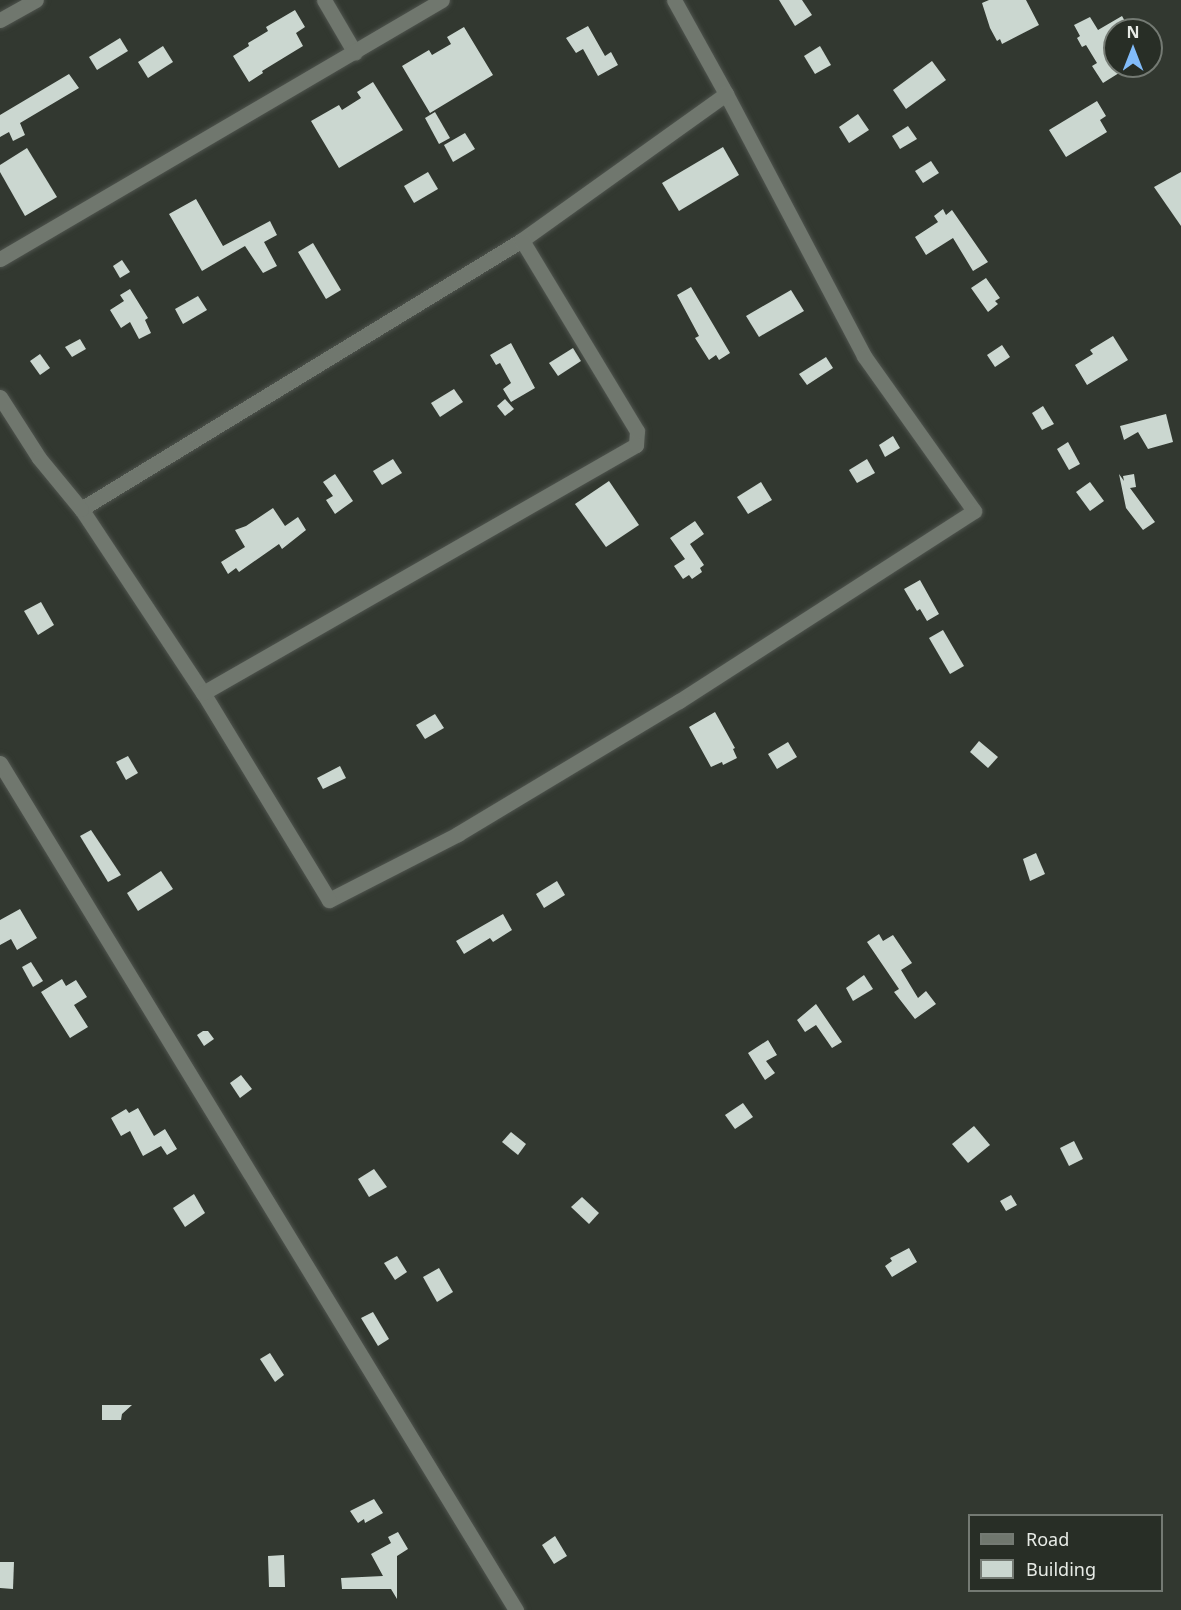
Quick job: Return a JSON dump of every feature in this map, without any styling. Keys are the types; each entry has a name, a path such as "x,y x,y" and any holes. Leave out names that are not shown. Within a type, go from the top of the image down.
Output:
{"street":[{"path":"0,20 36,0"},
{"path":"324,0 355,52"},
{"path":"0,259 442,0"},
{"path":"0,397 39,458 81,509 203,693 329,900 489,816 679,701 975,511 864,357 674,0"},
{"path":"81,509 522,240 726,94"},
{"path":"203,693 636,445 637,431 522,240"},
{"path":"0,763 516,1610"}],"building":[{"path":"779,0 802,0 812,15 795,26"},
{"path":"989,0 1026,0 1039,25 1002,44 1000,39 997,41 990,28 982,3"},
{"path":"295,10 305,27 296,33 303,46 262,71 263,73 249,82 233,56 249,46 248,43 268,31 266,27"},
{"path":"1090,17 1098,30 1103,27 1103,78 1111,78 1103,83 1092,66 1097,63 1086,45 1082,47 1077,38 1080,36 1074,25"},
{"path":"588,26 605,56 611,52 618,65 598,76 583,49 576,53 566,38"},
{"path":"464,27 493,75 430,113 402,66 429,50 432,55 451,44 447,37"},
{"path":"120,38 128,51 97,70 89,57"},
{"path":"163,46 173,62 148,78 138,62"},
{"path":"820,46 831,65 815,74 804,56"},
{"path":"932,61 946,80 906,109 893,90"},
{"path":"69,74 79,88 20,123 25,135 13,141 9,132 0,137 0,115"},
{"path":"373,82 403,130 339,168 311,121 339,105 342,110 361,98 357,92"},
{"path":"1097,101 1106,116 1100,120 1107,132 1066,157 1049,130"},
{"path":"435,112 450,138 439,144 425,118"},
{"path":"858,114 869,130 849,143 839,127"},
{"path":"908,126 917,139 900,149 892,136"},
{"path":"465,133 475,149 453,162 444,145"},
{"path":"723,147 739,175 679,211 662,183"},
{"path":"27,148 57,197 25,216 0,172 0,165"},
{"path":"931,161 939,173 923,183 915,171"},
{"path":"428,172 438,189 414,203 404,186"},
{"path":"1181,172 1181,226 1154,187"},
{"path":"196,199 223,246 270,221 277,235 264,242 277,266 263,273 245,246 202,271 169,214"},
{"path":"943,209 946,215 952,210 988,262 973,271 953,238 926,255 915,237 938,222 934,216"},
{"path":"313,243 341,290 326,299 298,252"},
{"path":"122,260 130,272 120,278 113,266"},
{"path":"986,278 1000,298 995,301 998,304 988,312 971,288"},
{"path":"691,287 730,353 719,360 716,355 709,360 695,338 699,336 677,295"},
{"path":"130,289 148,318 145,320 151,333 139,339 130,322 121,328 110,310 124,301 120,295"},
{"path":"791,290 804,311 759,337 746,316"},
{"path":"198,296 207,310 183,324 175,309"},
{"path":"1113,336 1128,360 1087,385 1075,365 1093,354 1090,350"},
{"path":"80,339 86,349 72,357 65,347"},
{"path":"511,343 535,388 511,402 503,389 511,383 500,363 496,365 490,355"},
{"path":"1002,345 1010,357 995,367 987,355"},
{"path":"573,348 581,361 558,376 549,363"},
{"path":"40,354 50,368 40,375 30,361"},
{"path":"826,357 833,368 807,385 799,374"},
{"path":"454,389 463,402 440,417 431,403"},
{"path":"505,399 514,409 505,416 497,406"},
{"path":"1043,406 1054,424 1042,430 1032,413"},
{"path":"1166,414 1173,442 1148,449 1138,432 1124,440 1120,426"},
{"path":"893,436 900,448 885,457 879,445"},
{"path":"1068,442 1080,464 1069,470 1057,449"},
{"path":"393,459 402,473 382,485 373,471"},
{"path":"867,459 875,473 857,483 849,470"},
{"path":"335,474 353,501 335,514 326,500 333,496 323,482"},
{"path":"1119,474 1124,481 1123,476 1134,474 1136,487 1130,488 1155,522 1143,530 1126,508"},
{"path":"609,481 639,525 606,547 575,504"},
{"path":"761,482 772,500 748,514 737,497"},
{"path":"1090,482 1104,501 1090,511 1076,492"},
{"path":"273,508 285,526 298,517 306,530 282,549 279,544 239,572 236,568 228,574 221,562 245,547 235,530 246,526"},
{"path":"695,521 704,534 690,544 704,565 700,568 702,572 692,579 689,575 683,579 674,566 685,559 670,538"},
{"path":"920,580 939,614 927,621 920,609 917,611 904,589"},
{"path":"41,602 54,625 38,635 24,611"},
{"path":"943,630 964,666 950,674 929,638"},
{"path":"715,712 735,748 733,749 737,758 723,765 722,762 711,767 689,727"},
{"path":"435,714 444,728 425,739 416,725"},
{"path":"979,741 998,757 988,768 970,752"},
{"path":"788,742 797,757 777,769 768,754"},
{"path":"128,756 138,773 126,780 116,762"},
{"path":"340,766 346,778 323,789 317,778"},
{"path":"91,830 121,875 108,882 80,836"},
{"path":"1036,853 1045,874 1030,881 1023,859"},
{"path":"161,871 173,889 138,911 127,893"},
{"path":"557,881 565,895 544,908 536,894"},
{"path":"20,909 37,938 17,950 11,939 0,945 0,920"},
{"path":"503,914 512,930 493,942 490,938 464,954 456,941"},
{"path":"879,934 883,941 893,935 912,963 901,970 918,998 926,991 936,1004 915,1019 894,992 899,989 867,942"},
{"path":"31,962 43,981 33,987 22,967"},
{"path":"864,975 873,989 853,1001 846,988"},
{"path":"62,979 66,986 76,980 87,997 74,1005 88,1027 70,1038 41,992"},
{"path":"816,1004 842,1042 832,1048 816,1025 805,1032 797,1020"},
{"path":"208,1031 214,1039 204,1046 197,1035"},
{"path":"768,1040 777,1055 766,1061 775,1073 765,1080 748,1053"},
{"path":"241,1075 252,1089 240,1098 230,1083"},
{"path":"743,1103 753,1117 735,1129 725,1115"},
{"path":"138,1108 154,1136 165,1129 177,1149 167,1155 161,1146 143,1156 130,1131 121,1136 111,1118 126,1109 129,1113"},
{"path":"974,1126 990,1145 968,1163 952,1144"},
{"path":"511,1132 526,1144 518,1155 502,1142"},
{"path":"1074,1141 1083,1159 1069,1166 1060,1148"},
{"path":"374,1169 387,1187 369,1197 358,1179"},
{"path":"194,1194 205,1213 185,1227 173,1208"},
{"path":"1011,1195 1017,1205 1006,1211 1000,1201"},
{"path":"582,1197 599,1213 589,1224 571,1207"},
{"path":"909,1248 917,1262 892,1277 885,1266 892,1261 890,1258"},
{"path":"397,1256 407,1272 395,1280 384,1263"},
{"path":"439,1268 453,1292 437,1302 423,1277"},
{"path":"373,1312 389,1339 378,1346 361,1318"},
{"path":"270,1353 284,1375 275,1382 260,1359"},
{"path":"102,1405 132,1405 122,1414 121,1420 102,1420"},
{"path":"374,1499 383,1513 365,1523 364,1519 358,1523 350,1511"},
{"path":"398,1532 408,1549 397,1556 397,1599 391,1589 342,1589 341,1578 383,1576 371,1554 391,1543 388,1537"},
{"path":"555,1536 567,1556 554,1564 542,1545"},
{"path":"284,1555 285,1587 269,1587 268,1556"},
{"path":"0,1562 14,1562 13,1589 0,1588"}]}
